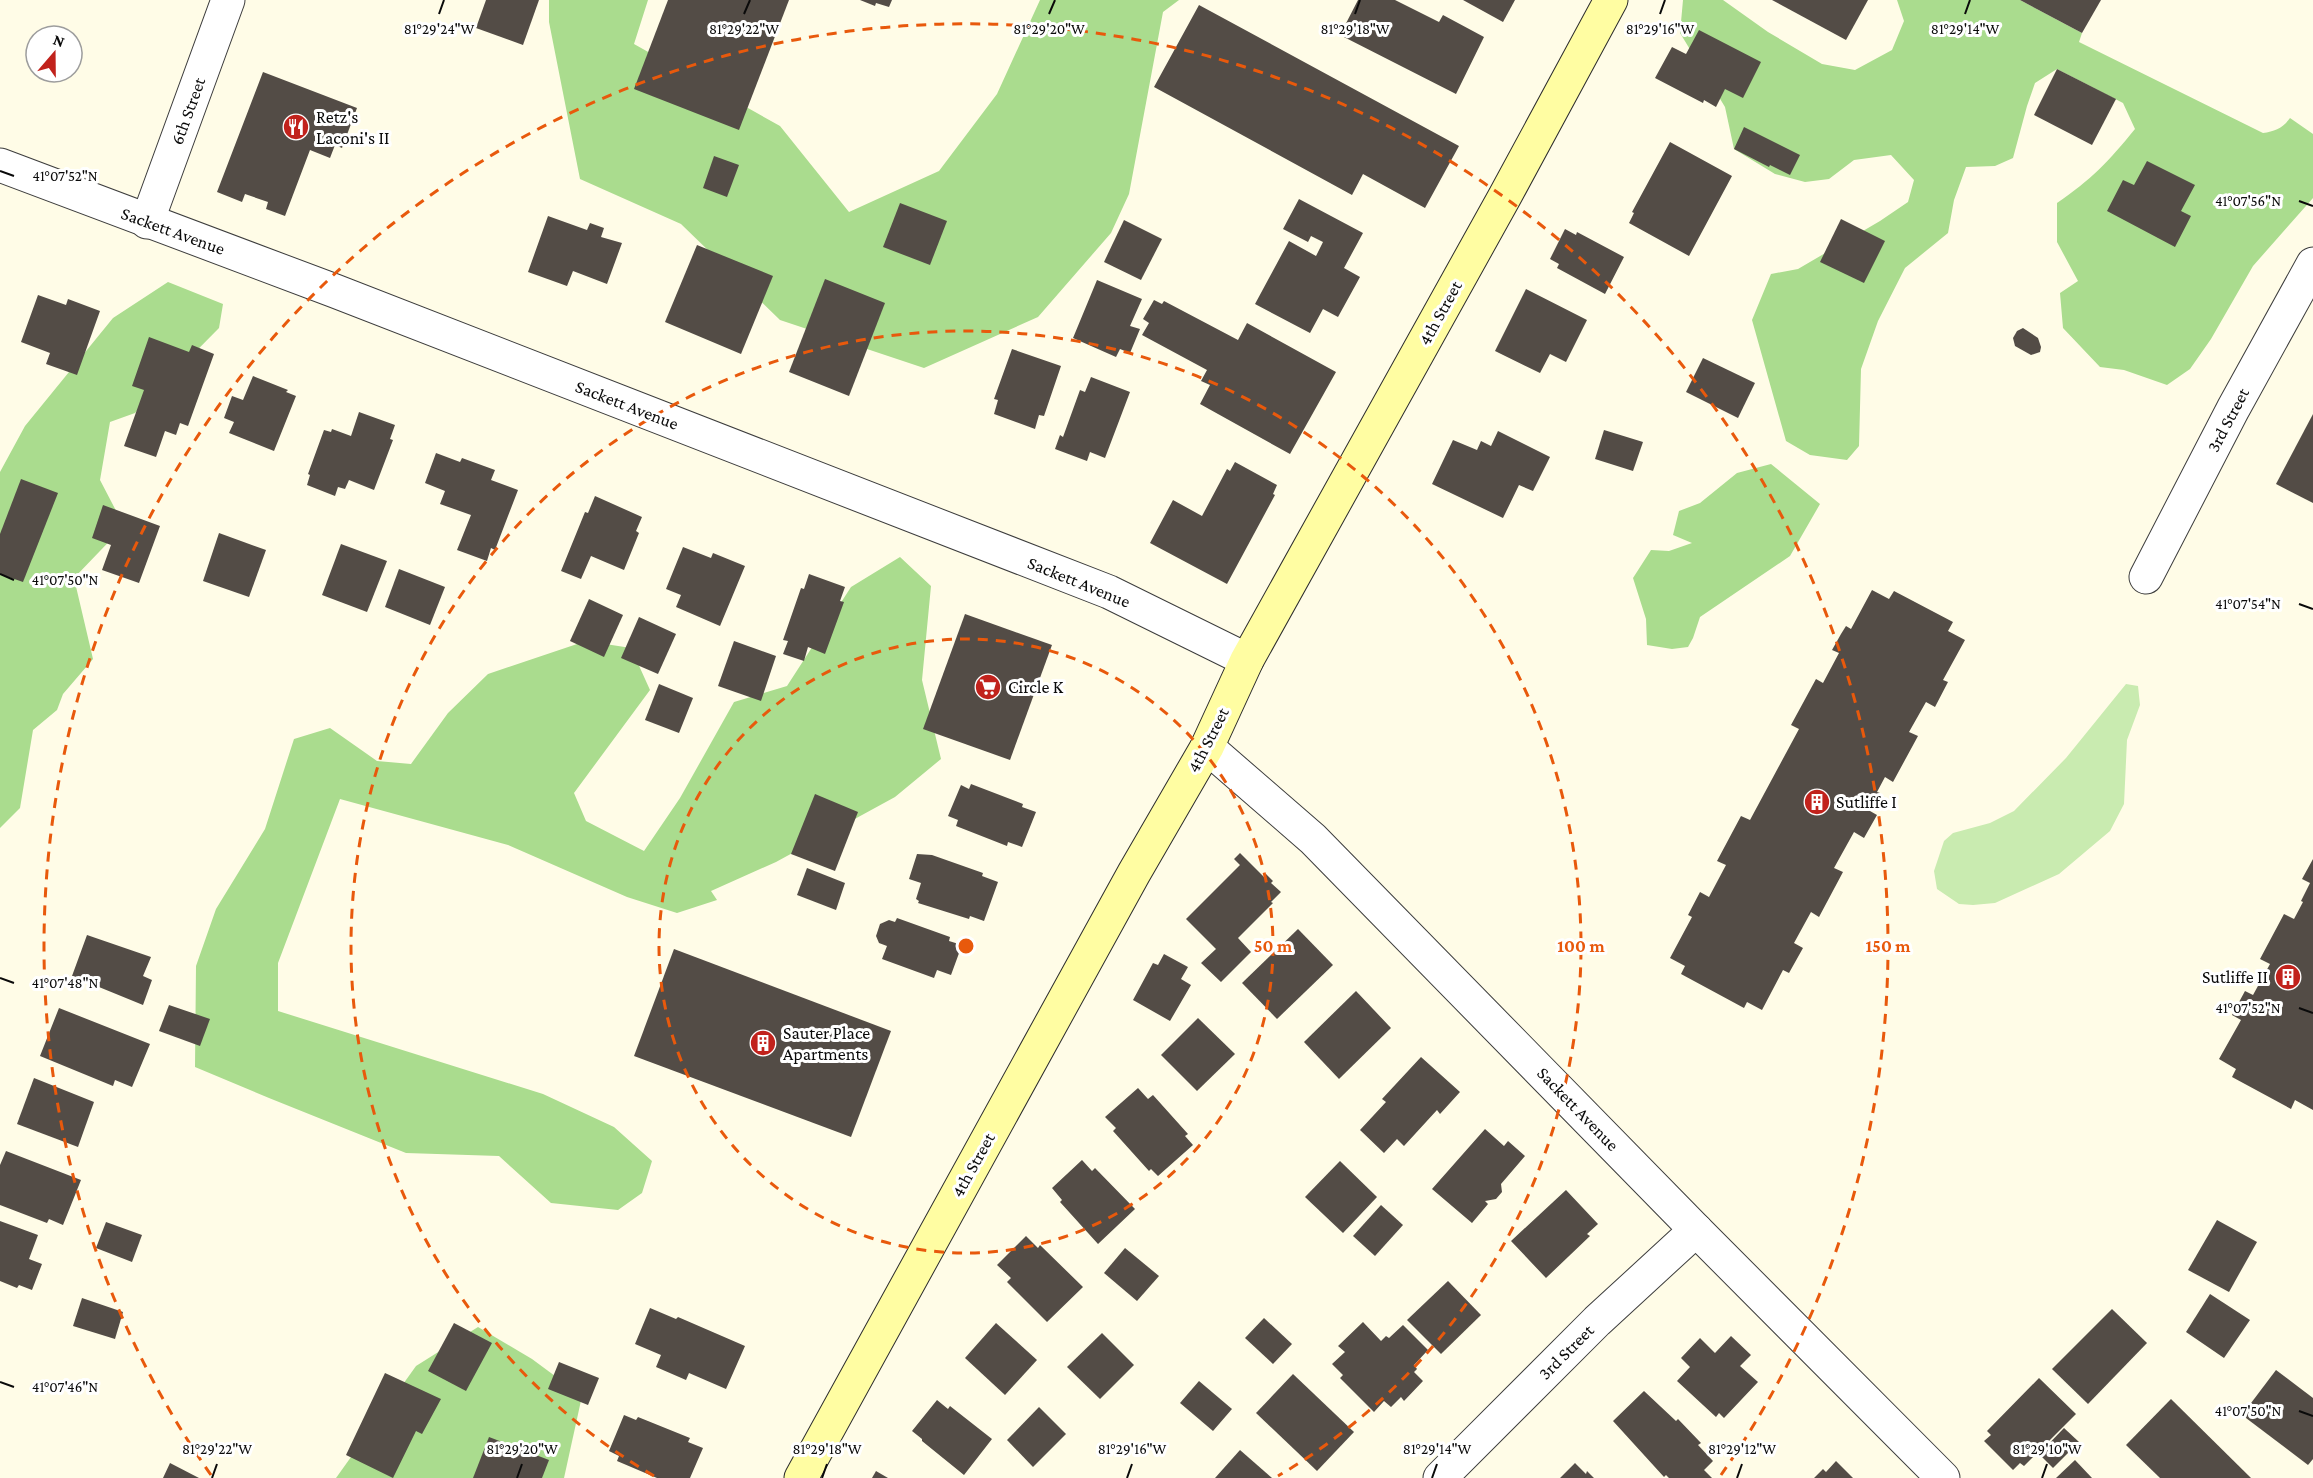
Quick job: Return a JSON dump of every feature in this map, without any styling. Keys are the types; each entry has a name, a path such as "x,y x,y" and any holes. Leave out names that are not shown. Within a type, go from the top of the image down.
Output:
{"street":[{"name":"6th Street","path":"147,222 228,0"},
{"name":"4th Street","path":"801,1478 1134,873 1207,747 1247,660 1505,196 1611,0"},
{"name":"Sackett Avenue","path":"0,165 335,291 1109,592 1247,660"},
{"name":"3rd Street","path":"2146,577 2313,264"},
{"name":"Sackett Avenue","path":"1207,747 1313,839 1695,1230 1943,1478"},
{"name":"3rd Street","path":"1440,1478 1597,1321 1695,1230"}],"green space":[{"path":"549,0 648,0 634,44 780,126 849,212 939,171 997,94 1040,0 1179,0 1163,12 1129,194 1111,233 1038,317 924,368 780,320 681,224 580,179 549,22"},
{"path":"1683,0 1723,0 1768,32 1822,64 1855,70 1892,50 1904,21 1897,0 2020,0 2082,33 2079,42 2263,133 2278,128 2290,118 2313,134 2313,198 2253,266 2211,339 2190,369 2167,385 2124,370 2100,367 2063,328 2060,293 2078,281 2057,242 2057,203 2099,169 2135,129 2123,103 2057,69 2035,83 2013,158 1995,166 1966,167 1954,200 1948,233 1905,268 1878,321 1861,369 1859,446 1847,460 1810,455 1786,441 1752,320 1771,274 1798,269 1880,221 1908,202 1914,180 1891,155 1854,160 1829,179 1805,182 1775,174 1734,149 1725,107 1680,33"},
{"path":"168,282 223,304 219,328 135,413 110,422 100,480 124,526 74,578 93,659 63,694 57,710 33,730 20,808 0,828 0,472 25,426 113,318"},
{"path":"1771,464 1820,504 1790,556 1700,617 1688,647 1672,649 1647,645 1646,619 1633,578 1651,550 1669,551 1692,543 1673,535 1679,511 1700,503 1737,473"},
{"path":"900,557 931,586 922,680 941,759 895,797 776,862 711,891 717,900 677,913 627,897 508,845 340,799 278,963 278,1011 543,1094 614,1127 652,1161 642,1193 618,1210 551,1203 499,1156 406,1153 195,1067 196,966 216,909 265,829 294,739 330,728 377,761 411,764 448,713 488,674 586,641 631,648 650,690 574,793 586,821 644,851 680,798 734,702 787,686 851,587"},
{"path":"2126,684 2138,686 2140,705 2127,740 2124,804 2110,831 2059,874 1995,903 1959,904 1937,889 1934,871 1944,841 1953,833 1990,823 2014,811 2066,758"},
{"path":"478,1327 532,1359 582,1396 564,1478 336,1478 416,1366"}],"building":[{"path":"486,0 539,0 523,45 476,28"},
{"path":"668,0 789,0 739,130 634,89"},
{"path":"860,0 892,0 889,7 876,3 875,6"},
{"path":"1358,0 1395,0 1439,22 1443,15 1484,37 1456,94 1340,35"},
{"path":"1463,0 1515,0 1503,22"},
{"path":"1772,0 1868,0 1846,40"},
{"path":"2020,0 2101,0 2082,33"},
{"path":"1199,5 1459,146 1425,208 1363,174 1352,195 1154,87"},
{"path":"1699,30 1761,62 1743,98 1725,89 1716,107 1704,100 1703,103 1655,78 1672,47 1686,54"},
{"path":"2057,69 2116,99 2092,145 2034,115"},
{"name":"Retz's Laconi's II","path":"263,72 357,108 342,148 335,145 330,158 310,150 285,216 266,209 268,202 245,194 242,202 217,192"},
{"path":"1744,127 1800,155 1790,175 1734,149"},
{"path":"1670,142 1732,176 1689,256 1629,223 1634,213 1632,212"},
{"path":"714,156 739,165 727,197 703,188"},
{"path":"2147,161 2195,185 2181,211 2191,216 2175,247 2107,211 2123,180 2134,185"},
{"path":"1299,199 1363,233 1344,268 1360,277 1338,317 1323,309 1310,333 1255,304 1289,241 1316,256 1323,242 1311,236 1308,242 1283,229"},
{"path":"900,203 947,221 930,265 883,247"},
{"path":"548,216 587,230 590,223 604,228 601,237 622,243 607,284 573,271 567,286 528,272"},
{"path":"1841,219 1885,241 1864,283 1820,262"},
{"path":"1124,220 1162,239 1141,280 1104,262"},
{"path":"1565,229 1576,235 1577,232 1624,257 1605,294 1557,268 1559,264 1550,259"},
{"path":"697,245 773,276 741,354 665,322"},
{"path":"825,279 885,303 849,396 789,372"},
{"path":"1097,280 1142,299 1130,326 1140,329 1130,353 1120,349 1116,357 1073,338"},
{"path":"1526,289 1587,320 1566,362 1550,354 1540,373 1495,351"},
{"path":"38,295 66,305 68,299 100,311 77,375 46,364 50,353 21,342"},
{"path":"1154,300 1162,304 1164,301 1238,340 1247,323 1336,372 1290,454 1200,404 1210,385 1201,381 1207,370 1142,335 1149,323 1143,319"},
{"path":"2023,328 2038,338 2040,352 2031,355 2015,346 2013,338 2017,331"},
{"path":"149,337 189,352 192,345 214,354 188,426 180,423 176,435 165,431 156,457 124,446 144,390 132,386"},
{"path":"1012,349 1061,366 1044,416 1039,415 1035,429 994,414 998,400 994,399"},
{"path":"1703,358 1755,383 1738,418 1686,392"},
{"path":"253,376 288,390 286,392 296,396 274,451 229,433 234,422 224,418 232,396 243,400"},
{"path":"1091,377 1130,392 1105,458 1090,452 1087,461 1055,449 1060,435 1063,437 1080,390 1085,392"},
{"path":"359,412 395,425 390,439 393,440 374,490 349,480 345,489 338,487 335,496 307,485 310,475 308,474 324,430 331,432 332,429 351,436"},
{"path":"2313,414 2313,503 2276,484"},
{"path":"1604,430 1643,442 1633,471 1595,459"},
{"path":"1498,431 1550,457 1533,491 1519,485 1503,518 1432,484 1453,440 1477,450 1481,441 1491,446"},
{"path":"436,453 460,462 462,458 495,470 491,480 518,490 495,550 491,548 487,561 457,550 471,515 440,504 445,491 425,483"},
{"path":"1235,462 1277,485 1273,494 1275,495 1227,584 1150,543 1173,500 1202,516 1227,469 1230,471"},
{"path":"21,479 58,493 23,582 0,574 0,534"},
{"path":"595,496 642,517 636,531 639,533 624,570 591,556 581,579 561,571 585,512 588,513"},
{"path":"103,505 160,526 139,583 102,570 111,545 92,538"},
{"path":"219,533 266,550 249,597 203,581"},
{"path":"341,544 387,561 367,612 322,595"},
{"path":"683,547 711,558 713,553 745,566 720,626 676,607 681,595 666,589"},
{"path":"399,569 445,587 430,625 385,607"},
{"path":"809,574 845,587 840,601 844,602 825,654 808,647 804,661 783,654 788,641 783,640 801,588 804,589"},
{"name":"Sutliffe I","path":"1872,590 1889,599 1894,591 1953,622 1948,631 1965,640 1943,680 1948,682 1935,707 1926,702 1909,732 1918,736 1893,782 1885,777 1877,792 1880,793 1870,811 1877,815 1864,838 1854,832 1834,868 1843,872 1819,917 1811,912 1794,943 1803,948 1789,973 1783,970 1762,1010 1747,1002 1744,1008 1681,974 1685,966 1670,958 1692,917 1688,915 1700,892 1709,897 1726,865 1717,861 1741,816 1750,820 1799,729 1791,725 1816,679 1823,683 1839,653 1832,650 1846,626 1851,629"},
{"path":"589,599 623,615 604,657 570,641"},
{"name":"Circle K","path":"965,614 1052,645 1010,760 923,729"},
{"path":"639,617 676,634 658,674 621,658"},
{"path":"734,641 776,656 761,701 718,686"},
{"path":"659,684 693,698 679,733 645,720"},
{"path":"971,784 1023,804 1022,807 1036,812 1022,847 1008,842 1007,846 956,826 958,820 948,816 961,785 969,789"},
{"path":"815,794 858,812 835,871 791,854"},
{"path":"1240,853 1264,877 1266,874 1273,881 1271,883 1281,892 1238,938 1251,952 1221,982 1201,963 1216,949 1186,919 1240,865 1234,859"},
{"path":"917,854 932,855 983,873 982,876 998,882 984,921 970,916 969,919 918,903 916,899 921,883 909,879"},
{"name":"Sutliffe II","path":"2313,859 2313,1110 2295,1100 2291,1109 2232,1077 2236,1069 2219,1059 2241,1020 2232,1015 2245,991 2253,995 2270,964 2260,959 2284,914 2294,919 2303,902 2301,901 2310,883 2302,879"},
{"path":"807,868 845,883 836,910 797,895"},
{"path":"897,918 950,937 949,941 962,945 951,975 937,970 934,978 882,959 887,946 879,943 876,936 880,924 889,920 895,922"},
{"path":"1298,929 1333,965 1277,1019 1242,983"},
{"path":"87,935 151,957 143,976 152,980 143,1005 72,976"},
{"name":"Sauter Place Apartments","path":"674,949 891,1031 851,1137 634,1056"},
{"path":"1164,954 1188,967 1181,979 1191,985 1170,1021 1133,1000 1153,963 1158,965"},
{"path":"1356,991 1391,1028 1339,1079 1304,1042"},
{"path":"169,1005 210,1019 200,1046 159,1031"},
{"path":"59,1008 150,1044 132,1087 115,1080 113,1086 40,1056"},
{"path":"1198,1018 1235,1054 1197,1091 1161,1055"},
{"path":"1421,1057 1460,1092 1440,1114 1437,1110 1404,1146 1397,1139 1384,1153 1360,1130 1386,1102 1382,1099"},
{"path":"34,1078 94,1102 78,1147 17,1124"},
{"path":"1138,1088 1148,1099 1153,1095 1188,1134 1185,1136 1193,1145 1158,1176 1151,1169 1149,1171 1113,1131 1116,1128 1105,1117"},
{"path":"1485,1129 1504,1146 1508,1141 1525,1156 1501,1184 1502,1192 1496,1199 1485,1201 1488,1204 1472,1223 1432,1189"},
{"path":"6,1151 81,1180 63,1225 49,1219 47,1223 0,1205 0,1165"},
{"path":"1082,1160 1092,1171 1095,1168 1135,1209 1098,1244 1060,1202 1062,1200 1052,1188"},
{"path":"1340,1161 1377,1197 1343,1233 1305,1197"},
{"path":"1566,1190 1598,1224 1587,1234 1590,1236 1546,1278 1511,1241"},
{"path":"1381,1205 1403,1225 1375,1256 1353,1236"},
{"path":"2217,1220 2257,1242 2229,1292 2188,1270"},
{"path":"0,1221 38,1235 29,1259 42,1264 32,1290 19,1285 17,1288 0,1281"},
{"path":"106,1222 142,1235 132,1262 96,1248"},
{"path":"1026,1236 1038,1248 1040,1245 1083,1287 1047,1322 1007,1282 1011,1278 997,1265"},
{"path":"1125,1248 1159,1276 1137,1301 1104,1273"},
{"path":"1448,1281 1481,1315 1441,1354 1407,1320"},
{"path":"2210,1294 2250,1320 2224,1358 2186,1332"},
{"path":"82,1298 123,1312 115,1339 73,1326"},
{"path":"650,1308 676,1319 678,1317 745,1346 726,1389 689,1373 686,1380 656,1367 661,1355 635,1344"},
{"path":"2112,1309 2147,1343 2088,1404 2052,1369"},
{"path":"1264,1318 1292,1344 1273,1364 1245,1338"},
{"path":"1363,1322 1381,1341 1386,1336 1389,1338 1403,1325 1428,1350 1414,1365 1417,1369 1414,1372 1423,1381 1404,1401 1401,1397 1391,1407 1384,1401 1374,1412 1340,1378 1343,1375 1332,1364 1345,1352 1338,1346"},
{"path":"454,1323 492,1343 466,1391 428,1371"},
{"path":"996,1323 1037,1360 1005,1395 965,1358"},
{"path":"1102,1333 1134,1365 1100,1399 1067,1367"},
{"path":"1731,1336 1751,1355 1740,1366 1758,1382 1724,1418 1719,1413 1716,1417 1677,1381 1690,1367 1681,1358 1700,1338 1715,1353"},
{"path":"559,1362 599,1378 588,1405 548,1389"},
{"path":"2276,1370 2313,1398 2313,1459 2308,1465 2242,1415"},
{"path":"385,1373 441,1399 422,1434 416,1431 393,1478 346,1455"},
{"path":"1293,1374 1354,1432 1317,1471 1256,1413"},
{"path":"2039,1378 2076,1414 2024,1466 2020,1463 2013,1470 1984,1441 1991,1435 1987,1431"},
{"path":"1199,1381 1232,1409 1213,1431 1180,1403"},
{"path":"1644,1391 1676,1421 1678,1419 1701,1443 1698,1445 1713,1461 1704,1470 1712,1478 1669,1478 1666,1475 1664,1477 1613,1421"},
{"path":"2171,1399 2251,1478 2160,1478 2126,1445"},
{"path":"937,1400 948,1409 950,1406 992,1439 964,1475 912,1431"},
{"path":"1039,1407 1066,1434 1033,1467 1007,1440"},
{"path":"624,1415 636,1420 638,1417 690,1438 688,1442 703,1448 690,1478 657,1478 617,1461 619,1456 609,1451"},
{"path":"2064,1428 2079,1442 2053,1468 2039,1454"},
{"path":"489,1437 549,1460 542,1478 473,1478"},
{"path":"1240,1450 1272,1478 1215,1478"},
{"path":"2075,1460 2092,1478 2056,1478"},
{"path":"1836,1461 1853,1478 1814,1478 1823,1469 1826,1472"},
{"path":"170,1463 199,1478 163,1478"},
{"path":"1575,1463 1586,1474 1587,1471 1594,1478 1560,1478"},
{"path":"876,1471 888,1478 872,1478"}],"place":[{"name":"Retz's Laconi's II","path":"296,127"},
{"name":"Circle K","path":"988,687"},
{"name":"Sutliffe I","path":"1817,802"},
{"name":"Sutliffe II","path":"2288,977"},
{"name":"Sauter Place Apartments","path":"763,1043"}]}
